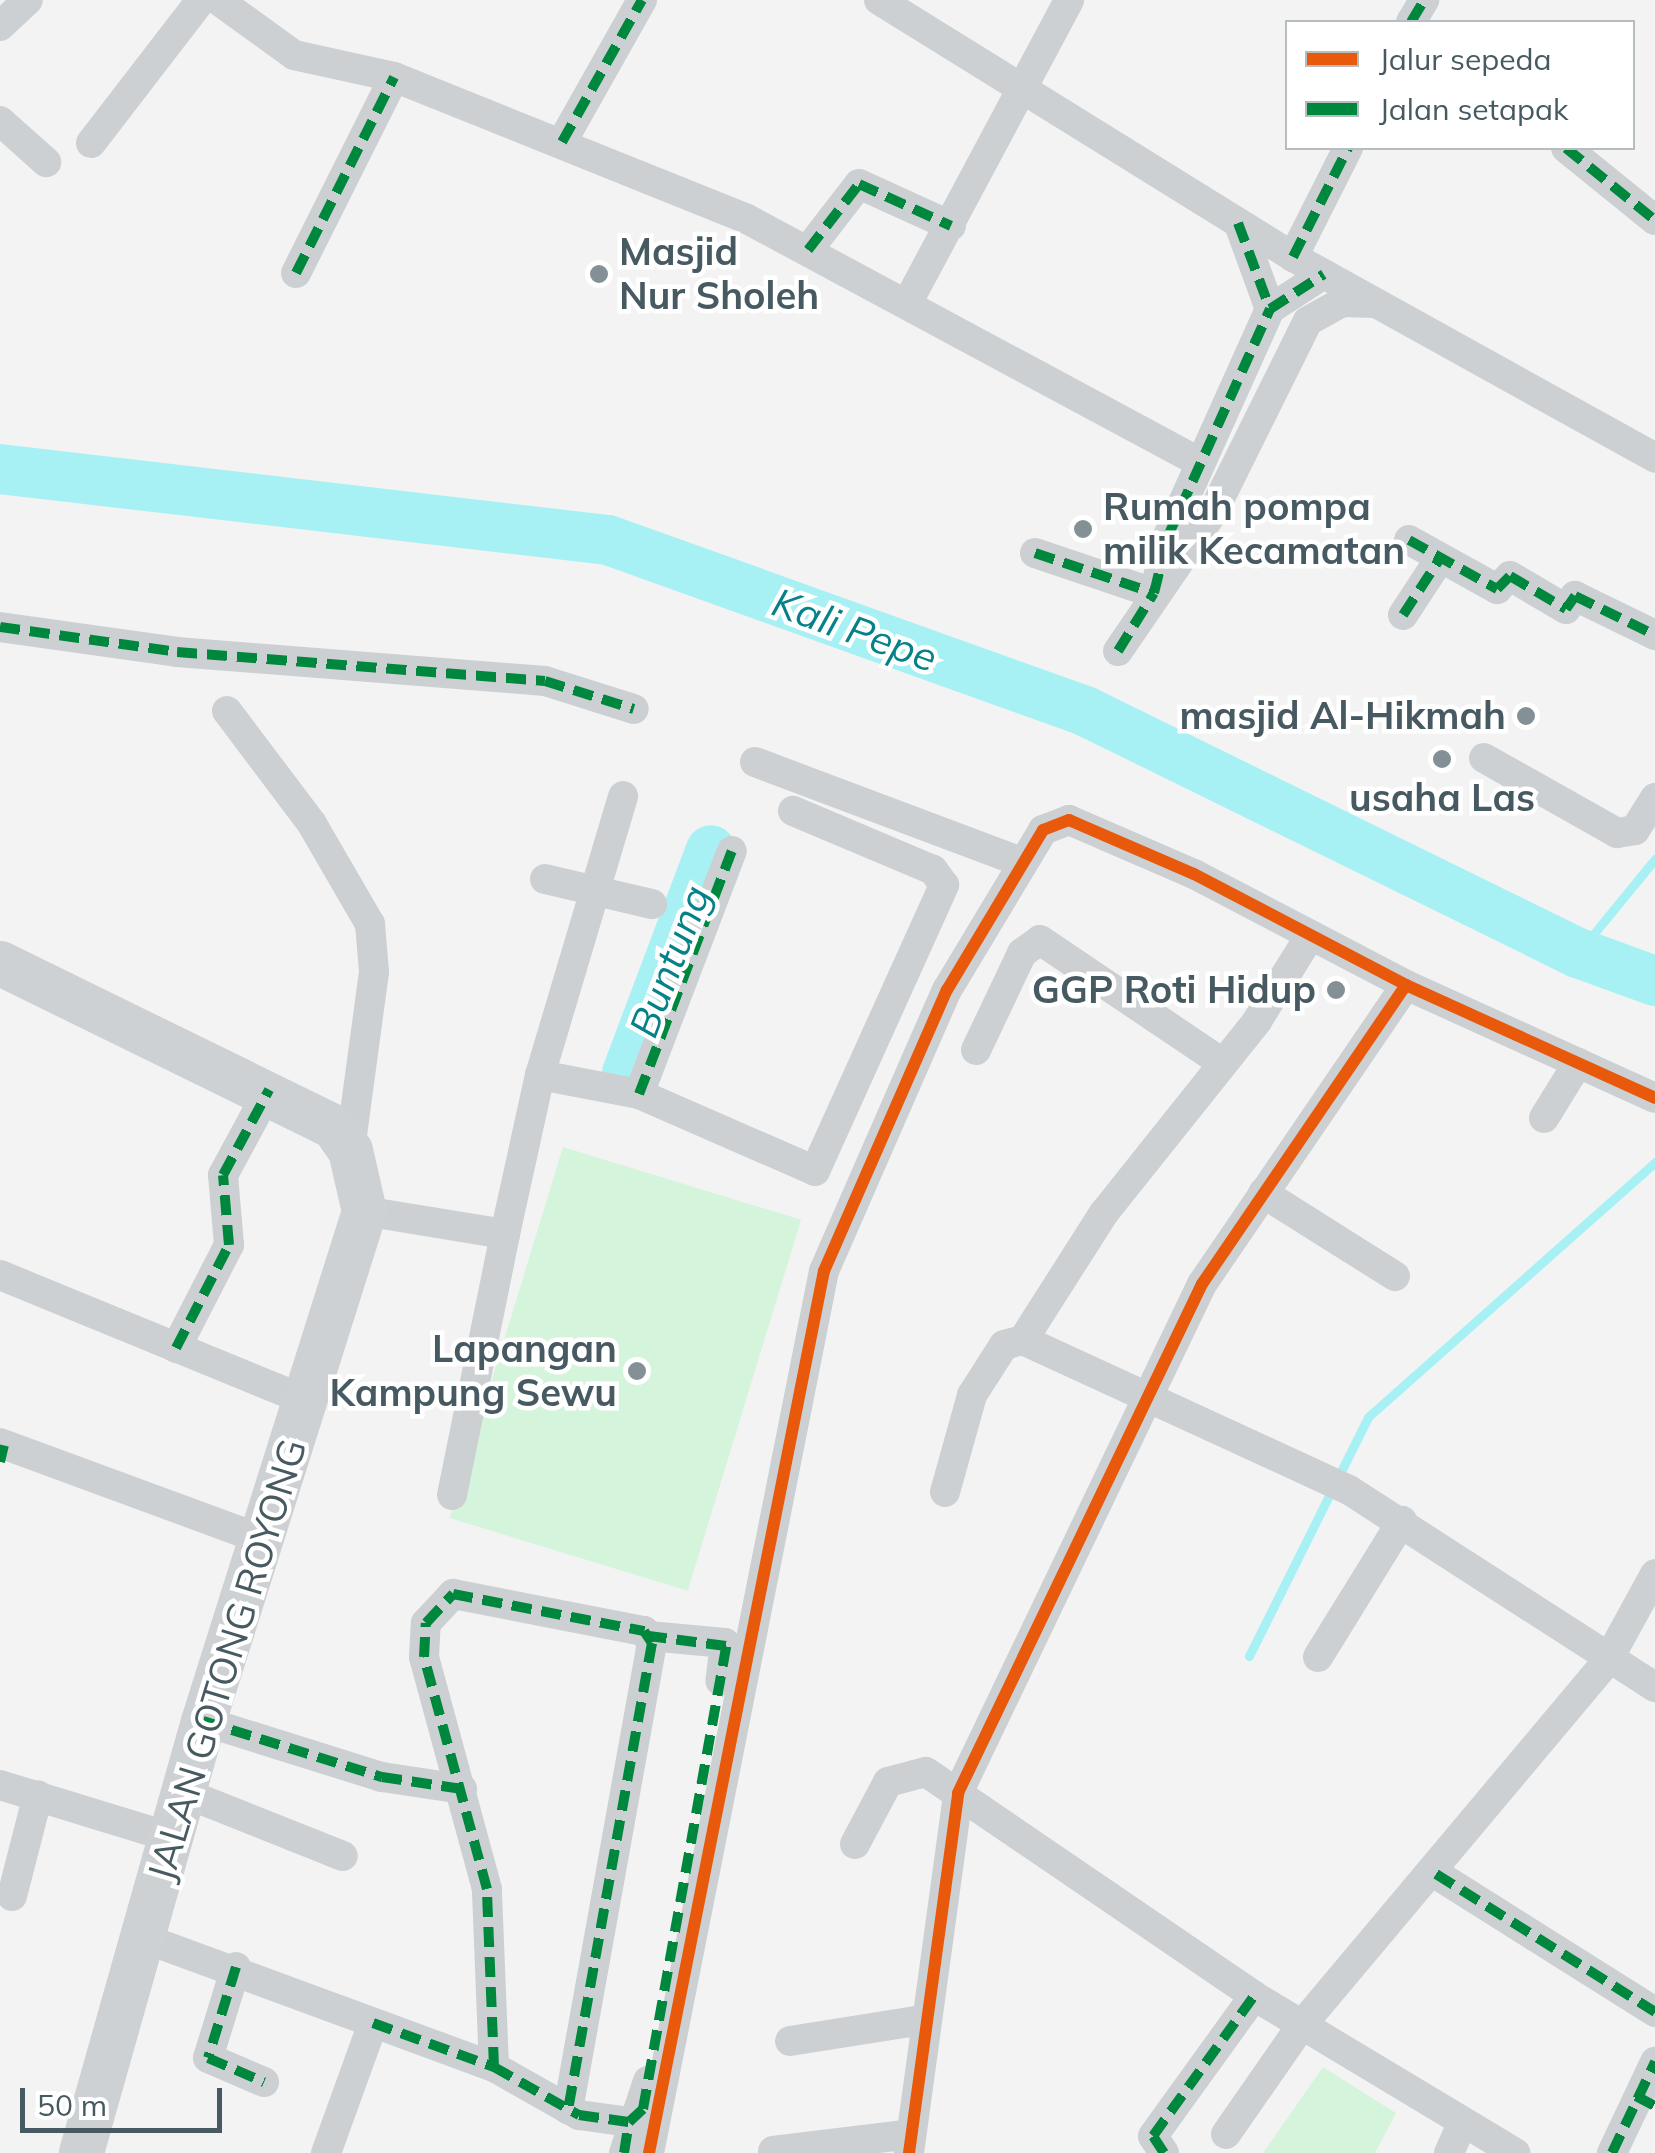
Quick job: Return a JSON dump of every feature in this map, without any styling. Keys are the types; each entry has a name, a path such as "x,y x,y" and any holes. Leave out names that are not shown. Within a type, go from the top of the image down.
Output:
{"main road":[{"path":"0,962 269,1090 333,1126 350,1150 364,1211"},
{"name":"JALAN GOTONG ROYONG","path":"82,2153 146,1939 182,1792 364,1211"}],"street":[{"path":"0,26 28,0"},
{"path":"92,143 201,0"},
{"path":"218,0 278,48 394,77 562,142 808,250 909,300 1201,462"},
{"path":"562,142 642,0"},
{"path":"878,0 1293,257 1655,458"},
{"path":"909,300 1026,89 1069,0"},
{"path":"296,273 394,77"},
{"path":"0,121 46,162"},
{"path":"1293,257 1347,150"},
{"path":"1568,150 1655,220"},
{"path":"808,250 859,184 950,226"},
{"path":"1238,223 1270,309"},
{"path":"1154,593 1201,462 1270,309 1324,274"},
{"path":"1118,651 1154,593 1213,512 1308,321 1342,302 1377,303"},
{"path":"1410,540 1439,560 1497,589 1510,576 1566,609 1575,596 1655,635"},
{"path":"1035,553 1154,593"},
{"path":"1403,614 1439,560"},
{"path":"0,627 177,652 545,681 634,709"},
{"path":"226,711 312,824 370,924 366,1072 350,1150"},
{"path":"1484,758 1617,833 1635,830 1655,798"},
{"path":"755,762 1019,860"},
{"path":"452,1495 540,1075 623,796"},
{"path":"540,1075 639,1094 816,1171 944,884 934,870 792,811"},
{"path":"649,2153 824,1272 948,990 1019,860 1043,830 1069,820 1406,984 1655,1098"},
{"path":"639,1094 732,851"},
{"path":"545,879 652,904"},
{"path":"1023,1340 1104,1213 1221,1062 1310,936"},
{"path":"976,1050 1022,953 1040,940 1221,1062"},
{"path":"773,2152 909,2144 923,2020 958,1793 1142,1401 1263,1194 1406,984"},
{"path":"1544,1118 1578,1063"},
{"path":"176,1348 228,1245 222,1175 269,1090"},
{"path":"1263,1194 1395,1276"},
{"path":"364,1211 506,1234"},
{"path":"0,1275 305,1400"},
{"path":"946,1492 972,1395 1004,1345 1023,1340 1142,1401 1349,1490 1655,1687"},
{"path":"1,1450 263,1540"},
{"path":"1318,1657 1402,1521"},
{"path":"1226,2134 1301,2026 1436,1874 1608,1660 1655,1574"},
{"path":"494,2067 487,1890 424,1658 436,1604 453,1594 650,1636 726,1646 643,2110 629,2122 624,2153"},
{"path":"568,2109 650,1636"},
{"path":"204,1721 382,1777 462,1788"},
{"path":"856,1844 900,1773 926,1772 1074,1878 1254,1996 1515,2153"},
{"path":"0,1785 170,1837"},
{"path":"182,1792 343,1856"},
{"path":"12,1896 38,1795"},
{"path":"1436,1874 1655,2012"},
{"path":"146,1939 236,1967 494,2067 568,2109 629,2122"},
{"path":"236,1967 208,2058 264,2082"},
{"path":"1164,2153 1153,2136 1254,1996"},
{"path":"790,2041 923,2020"},
{"path":"326,2153 373,2023"},
{"path":"1612,2153 1646,2101 1655,2062"},
{"path":"1449,2153 1463,2122"}],"green space":[{"name":"Lapangan Kampung Sewu","path":"563,1147 801,1220 688,1591 450,1518"},
{"path":"1323,2067 1396,2113 1375,2153 1263,2153"}],"waterway":[{"name":"Kali Pepe","path":"0,469 608,540 1085,711 1578,953 1655,981"},
{"name":"Buntung","path":"627,1073 711,850"},
{"path":"1578,953 1655,859"},
{"path":"1249,1656 1368,1417 1655,1162"}],"marked path":[{"path":"562,142 642,0"},
{"path":"1412,20 1424,0"},
{"path":"296,273 394,77"},
{"path":"1293,257 1347,150"},
{"path":"1568,150 1655,220"},
{"path":"808,250 859,184 951,226"},
{"path":"1238,223 1270,309"},
{"path":"1118,651 1154,593 1168,536 1270,309 1324,274"},
{"path":"1409,540 1497,589 1510,576 1566,609 1575,596 1655,635"},
{"path":"1035,553 1154,593"},
{"path":"1403,615 1439,560"},
{"path":"0,627 177,652 545,681 634,709"},
{"path":"639,1094 732,851"},
{"path":"176,1348 229,1245 223,1175 269,1090"},
{"path":"0,1462 4,1445"},
{"path":"494,2067 487,1889 424,1657 426,1623 453,1594 644,1631 652,1643 568,2109"},
{"path":"624,2153 629,2122 643,2109 726,1646 649,1636"},
{"path":"203,1721 382,1777 462,1789"},
{"path":"1436,1874 1655,2012"},
{"path":"236,1967 208,2058 264,2082"},
{"path":"1164,2153 1153,2136 1254,1996"},
{"path":"373,2023 494,2067 579,2115 629,2122"},
{"path":"1612,2153 1655,2062"},
{"path":"1636,2096 1655,2106"}],"cycle path":[{"path":"649,2153 824,1271 947,990 1043,830 1069,820 1194,874 1406,985 1655,1098"},
{"path":"909,2153 958,1793 1202,1284 1406,985"}],"place":[{"name":"Masjid Nur Sholeh","path":"599,274"},
{"name":"Rumah pompa milik Kecamatan","path":"1083,529"},
{"name":"masjid Al-Hikmah","path":"1526,716"},
{"name":"usaha Las","path":"1442,759"},
{"name":"GGP Roti Hidup","path":"1336,990"},
{"name":"Lapangan Kampung Sewu","path":"637,1371"}]}
